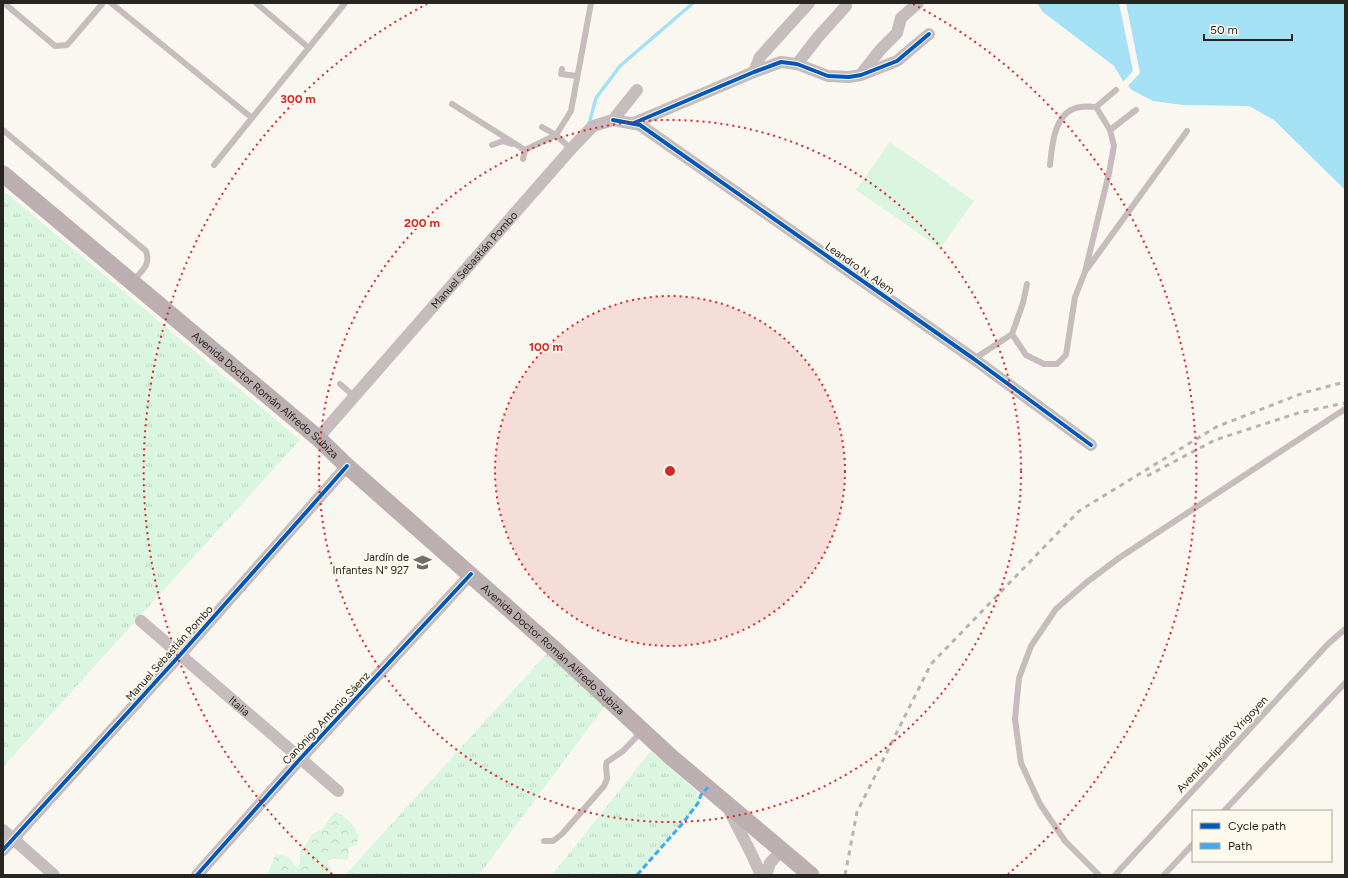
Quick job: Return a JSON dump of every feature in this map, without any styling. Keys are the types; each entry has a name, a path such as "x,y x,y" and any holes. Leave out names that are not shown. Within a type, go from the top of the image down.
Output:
{"main road":[{"name":"Avenida Doctor Román Alfredo Subiza","path":"3,174 318,438 347,466 552,647 642,731 811,875"}],"street":[{"path":"754,72 760,57 809,3"},
{"path":"861,75 881,49 897,33 901,18 918,3"},
{"path":"797,64 818,37 846,6"},
{"path":"634,123 781,62 797,64 828,76 849,77 861,75 897,61 929,34"},
{"path":"613,120 637,90"},
{"name":"Leandro N. Alem","path":"613,120 640,124 974,359 1091,445"},
{"name":"Manuel Sebastián Pombo","path":"318,438 571,149 593,126 613,120"},
{"name":"Manuel Sebastián Pombo","path":"3,850 180,655 347,466"},
{"name":"Canónigo Antonio Sáenz","path":"197,875 300,759 471,574"},
{"name":"Italia","path":"141,621 338,791"},
{"path":"724,801 761,875"},
{"path":"3,830 54,875"},
{"path":"766,875 770,863 782,850"}],"lane":[{"path":"4,3 55,46 67,45 103,3"},
{"path":"111,3 252,118"},
{"path":"256,3 309,48"},
{"path":"214,165 345,3"},
{"path":"492,145 503,141 525,150 556,135 571,111 591,3"},
{"path":"562,69 561,74 577,76"},
{"path":"1050,165 1052,145 1062,118 1070,111 1080,107 1096,107 1116,90"},
{"path":"452,104 525,150"},
{"path":"1012,334 1026,354 1044,364 1057,364 1066,355 1075,297 1085,272 1114,146 1110,130 1096,107"},
{"path":"1110,130 1136,110"},
{"path":"542,127 556,135 571,149"},
{"path":"3,130 146,251 148,258 147,264 132,282"},
{"path":"1085,272 1187,131"},
{"path":"523,159 525,150"},
{"path":"974,359 1012,334 1023,303 1027,284"},
{"path":"340,384 355,396"},
{"path":"1099,875 1065,841 1040,804 1021,763 1015,719 1019,678 1031,646 1056,609 1087,582 1120,558 1345,410"},
{"name":"Avenida Hipólito Yrigoyen","path":"1114,875 1328,644 1345,629"},
{"path":"1225,810 1345,683"},
{"path":"544,841 553,841 572,823 604,786 607,779 607,762 623,751 642,731"},
{"path":"1164,875 1192,845"}],"green space":[{"path":"890,142 974,201 940,248 856,190"},
{"path":"3,190 300,440 3,767"},
{"path":"548,652 605,706 479,875 345,875"},
{"path":"651,751 701,795 689,816 635,875 552,875"},
{"path":"336,812 344,816 350,822 359,836 356,845 348,848 348,860 334,858 327,861 332,870 327,875 269,875 268,873 276,854 289,857 297,868 300,863 300,851 312,834 322,829"}],"water":[{"path":"1037,3 1345,3 1345,190 1274,120 1249,106 1183,105 1153,101 1132,90 1123,81 1114,66 1043,12"}],"pier":[{"path":"1119,3 1126,3 1140,73 1126,88 1122,83 1133,71"}],"waterway":[{"path":"589,124 596,98 620,66 693,3"}],"railway":[{"path":"845,875 857,812 931,664 1079,511 1216,427 1303,393 1345,382"},
{"path":"1147,476 1215,440 1298,413 1345,403"}],"marked path":[{"path":"637,875 683,823 708,787"}],"cycle path":[{"path":"634,123 781,62 797,64 828,76 849,77 861,75 897,61 929,34"},
{"path":"613,120 640,125 974,359 1091,445"},
{"path":"3,850 180,655 347,466"},
{"path":"197,875 300,759 471,574"}],"place":[{"name":"Jardín de Infantes N° 927","path":"422,563"}]}
